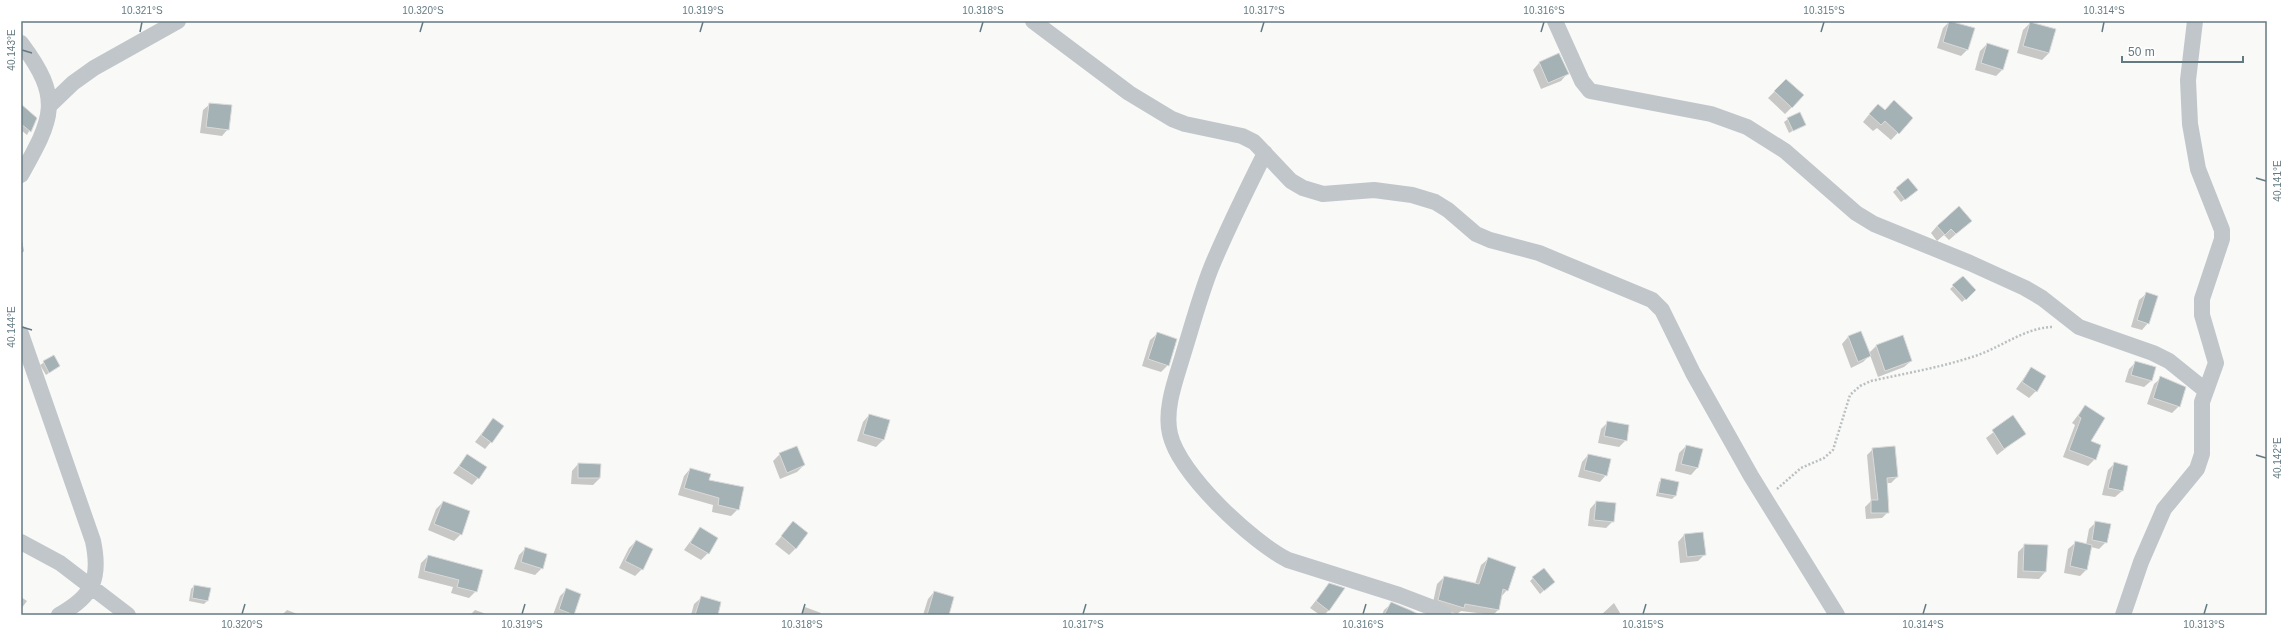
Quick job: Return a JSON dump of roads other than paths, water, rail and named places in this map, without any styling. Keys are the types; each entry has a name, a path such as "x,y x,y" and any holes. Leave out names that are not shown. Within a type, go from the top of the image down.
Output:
{"street":[{"path":"49,106 73,83 94,68 178,21"},
{"path":"1033,21 1129,93 1153,108 1185,124 1242,136 1254,142 1291,181 1303,188 1323,194 1374,190 1412,195 1435,202 1453,214 1476,234 1490,240 1539,254 1652,300 1662,310 1693,374 1751,476 1837,615"},
{"path":"1555,21 1582,82 1590,90 1711,114 1747,127 1785,151 1856,213 1874,224 1970,263 2025,288 2042,298 2079,327 2153,353 2181,370 2205,390"},
{"path":"2123,615 2141,562 2164,509 2199,463 2203,447 2202,402 2205,390 2216,363 2202,315 2202,299 2222,239 2222,230 2198,169 2190,124 2188,80 2195,21"},
{"path":"21,43 38,66 45,80 49,106 49,118 44,134 21,175"},
{"path":"1265,154 1240,203 1211,270 1177,376 1171,402 1169,420 1170,434 1176,451 1190,472 1230,517 1250,536 1272,552 1288,560 1399,595 1433,608 1444,615"},
{"path":"21,334 93,541 97,568 92,585 82,600 59,615"},
{"path":"21,542 60,563 92,585 128,615"}]}
